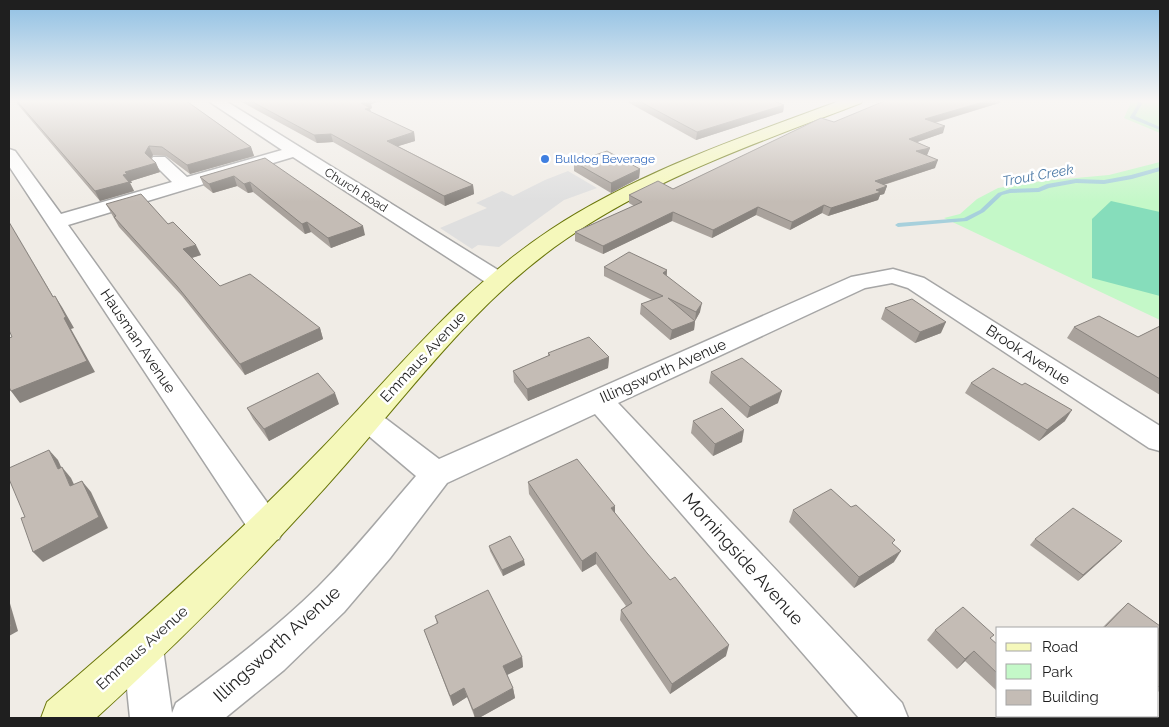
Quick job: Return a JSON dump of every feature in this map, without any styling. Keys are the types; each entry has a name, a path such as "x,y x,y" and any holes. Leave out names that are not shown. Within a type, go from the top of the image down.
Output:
{"main road":[{"name":"Emmaus Avenue","path":"63,718 143,649 267,529 449,326 498,280 559,234 604,205 648,182 770,134"}],"street":[{"name":"Church Road","path":"270,134 498,280"},
{"path":"56,222 296,151"},
{"name":"Hausman Avenue","path":"9,154 267,529"},
{"path":"159,161 181,181 180,185"},
{"name":"Illingsworth Avenue","path":"192,718 240,682 315,615 362,565 436,474 859,282 893,276"},
{"name":"Brook Avenue","path":"893,276 916,283 1160,440"},
{"name":"Morningside Avenue","path":"599,400 887,718"},
{"path":"367,419 436,474"},
{"path":"143,649 151,718"}],"green space":[{"path":"1160,162 1160,320 944,218 960,214 977,199 998,188 1042,181 1109,175"},
{"path":"1111,201 1160,212 1160,296 1092,278 1092,219"}],"shaded area":[{"path":"568,171 597,188 564,200 499,247 478,245 472,249 440,228 487,208 476,203 502,191 513,196"}],"building":[{"path":"45,134 233,134 251,147 187,165 162,147 149,146 145,153 156,163 125,172 127,174 123,175 129,182 95,191"},
{"path":"312,134 408,134 387,141 473,185 444,196 331,134"},
{"path":"788,134 923,134 909,139 930,148 916,151 938,160 875,181 887,186 876,190 881,192 831,208 824,205 792,222 758,207 713,230 673,212 603,246 575,232 642,202 629,195 658,181 673,189"},
{"path":"607,151 640,169 611,183 574,162"},
{"path":"265,158 363,226 328,238 307,222 302,224 250,182 244,184 234,176 209,184 200,177"},
{"path":"141,194 168,224 173,222 196,245 183,249 220,286 250,274 320,328 240,364 177,286 114,217 116,216 106,204"},
{"path":"9,222 53,297 55,296 66,317 64,318 87,361 11,391 9,387 9,338 12,337 9,330"},
{"path":"629,252 667,270 663,273 702,303 696,312 668,298 695,321 672,330 641,304 663,296 604,267"},
{"path":"912,299 946,322 920,332 885,308"},
{"path":"1099,316 1138,337 1160,326 1160,379 1074,327"},
{"path":"589,337 609,357 527,389 513,371 550,355 548,353"},
{"path":"742,358 782,391 750,407 711,372"},
{"path":"993,368 1022,385 1025,383 1072,410 1047,430 971,383"},
{"path":"318,373 335,393 264,429 247,408"},
{"path":"722,408 744,430 715,444 693,421"},
{"path":"49,450 58,469 62,467 70,486 82,481 99,517 33,552 21,518 25,517 9,479 9,468"},
{"path":"577,459 615,506 611,508 647,553 670,580 675,577 729,645 672,684 621,610 632,603 596,552 582,561 528,482"},
{"path":"831,489 851,507 856,505 895,540 892,543 901,551 859,577 793,510"},
{"path":"1073,508 1122,541 1083,575 1035,539"},
{"path":"510,536 524,560 502,570 489,546"},
{"path":"488,590 522,657 503,666 513,688 473,710 464,688 450,696 424,630 438,623 435,616"},
{"path":"1128,603 1160,626 1160,688 1159,627 1105,627"},
{"path":"963,607 994,635 990,638 996,643 996,672 974,651 965,659 935,630"},
{"path":"1026,717 1127,717 1126,718"}],"waterway":[{"name":"Trout Creek","path":"898,225 965,220 982,211 1000,194 1010,191 1039,190 1047,186 1076,181 1104,182 1160,169"}],"place":[{"name":"Bulldog Beverage","path":"545,159"}]}
